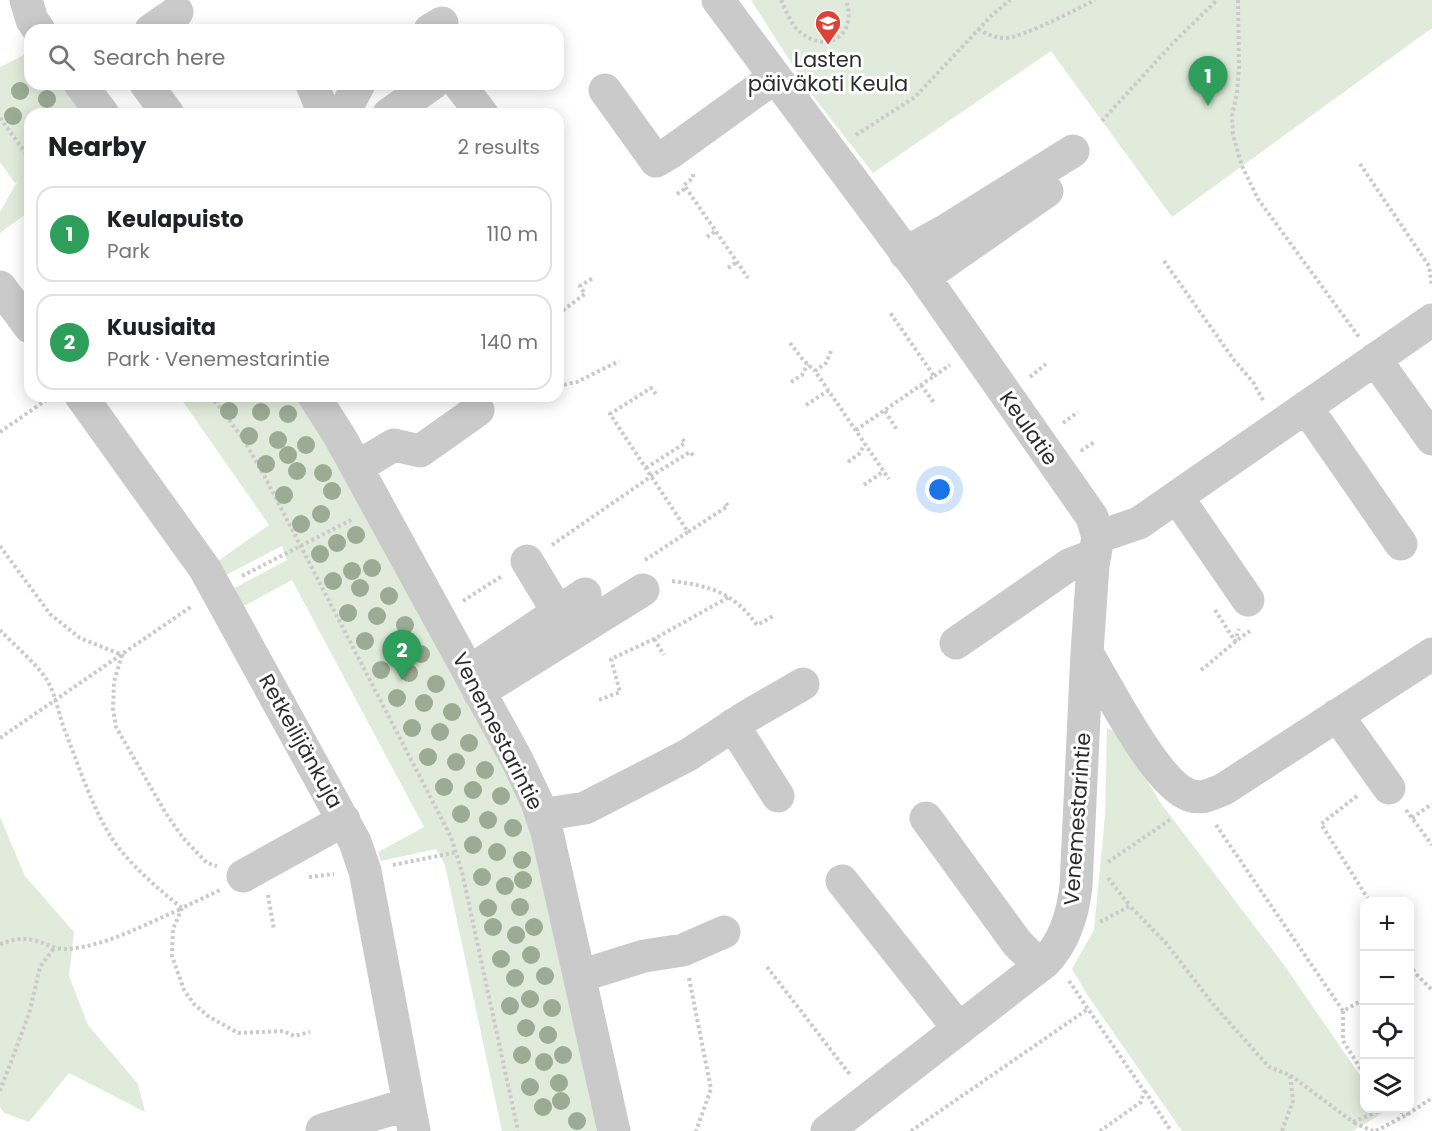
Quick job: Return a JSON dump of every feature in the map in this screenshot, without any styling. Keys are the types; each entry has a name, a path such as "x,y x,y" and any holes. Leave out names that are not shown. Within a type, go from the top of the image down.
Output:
{"street":[{"path":"26,0 35,24"},
{"name":"Keulatie","path":"718,0 914,265 1092,517 1097,546"},
{"path":"605,90 656,161 775,77"},
{"path":"85,90 98,108"},
{"path":"150,90 164,108"},
{"path":"314,90 322,108"},
{"path":"346,108 356,90"},
{"path":"398,108 423,90"},
{"path":"464,90 477,108"},
{"path":"914,265 945,231 1073,151"},
{"path":"914,265 1047,191"},
{"path":"0,287 24,319"},
{"path":"956,643 1069,564 1139,523 1432,320"},
{"path":"1381,355 1432,415"},
{"path":"1381,355 1432,440"},
{"name":"Retkeilijänkuja","path":"85,402 205,569 355,842 365,871 412,1117"},
{"name":"Venemestarintie","path":"318,402 357,467 537,802 556,869 614,1131"},
{"path":"357,467 394,445 420,451 478,410"},
{"path":"1294,416 1401,544"},
{"path":"1177,497 1250,614"},
{"name":"Venemestarintie","path":"1051,954 1075,901 1087,653 1097,546"},
{"path":"474,682 572,603 527,561"},
{"path":"474,682 643,590"},
{"path":"1087,653 1138,739 1159,769 1177,789 1201,798 1224,789 1432,654"},
{"path":"541,815 585,808 687,755 803,684"},
{"path":"1337,715 1385,783"},
{"path":"733,725 778,796"},
{"path":"926,818 1017,943 1051,954"},
{"path":"255,883 344,820"},
{"path":"842,881 959,1029"},
{"path":"580,976 644,956 683,950 724,932"},
{"path":"841,1127 870,1100 1051,954"},
{"path":"322,1130 412,1117"}],"path":[{"path":"781,0 798,31 813,40 827,42 839,38 848,26 850,11 846,0"},
{"path":"851,138 915,97 978,29 1010,0"},
{"path":"978,29 990,36 1006,39 1047,23 1095,0"},
{"path":"1102,121 1164,52 1217,0"},
{"path":"1238,0 1239,67 1232,116 1233,135 1242,166 1258,200 1381,355"},
{"path":"0,118 24,151"},
{"path":"1360,164 1428,266 1432,287"},
{"path":"692,168 693,178 684,185 748,278"},
{"path":"677,194 686,188"},
{"path":"707,237 716,231"},
{"path":"1164,261 1234,360 1253,381 1270,410 1294,416"},
{"path":"728,268 737,262"},
{"path":"564,310 585,294 580,286 593,278"},
{"path":"856,430 934,376 889,311"},
{"path":"790,343 829,390 889,479"},
{"path":"815,371 826,363 831,351"},
{"path":"564,385 577,382 619,361"},
{"path":"790,382 802,375 808,364"},
{"path":"1029,377 1046,364"},
{"path":"921,385 935,404"},
{"path":"656,394 651,387 610,414 688,532 728,506 724,502"},
{"path":"806,405 829,390"},
{"path":"0,432 43,402"},
{"path":"216,402 244,440 457,852 518,1131"},
{"path":"885,411 897,430"},
{"path":"1063,423 1078,412"},
{"path":"646,468 685,443 682,438"},
{"path":"848,462 859,454 865,444"},
{"path":"652,477 690,452 694,456"},
{"path":"864,485 884,471"},
{"path":"232,581 355,518"},
{"path":"0,546 50,614 80,638 122,655"},
{"path":"643,590 657,582 668,580 713,589 729,597 739,604 756,626 775,615"},
{"path":"599,700 620,692 611,659 654,639 729,597"},
{"path":"0,738 200,600"},
{"path":"1201,670 1226,650 1250,614"},
{"path":"0,630 46,680 56,700 59,717 94,804 111,837 162,892 182,908"},
{"path":"654,639 664,655"},
{"path":"122,655 112,709 116,727 165,812 183,838 207,862 255,883 274,930"},
{"path":"1367,897 1321,824 1385,783 1432,846"},
{"path":"1076,886 1201,798 1217,828 1342,1011 1343,1041 1360,1066"},
{"path":"1412,818 1432,804"},
{"path":"384,867 457,852"},
{"path":"301,879 344,873"},
{"path":"0,944 16,939 28,939 54,948 66,949 106,941 212,895 255,883"},
{"path":"1171,1131 1051,954 1078,933 1130,906 1166,943 1212,1003 1269,1067 1290,1075 1353,1122 1375,1131 1408,1114 1432,1098"},
{"path":"182,908 173,929 172,956 184,990 194,1004 208,1016 238,1033 283,1031 294,1036 310,1032"},
{"path":"0,1091 29,1014 40,967 54,948"},
{"path":"683,950 711,1089 696,1131"},
{"path":"767,968 870,1100"},
{"path":"1415,973 1432,990"},
{"path":"1342,1011 1360,1002"},
{"path":"911,1131 1088,1009"},
{"path":"0,1073 4,1078"},
{"path":"1282,1131 1293,1101 1290,1075"},
{"path":"1100,1131 1142,1102 1144,1091"},
{"path":"1353,1122 1375,1113"}],"green space":[{"path":"751,0 1432,0 1432,28 1172,217 1051,51 873,173 809,91"},
{"path":"24,54 24,90 70,90 83,108 24,108 24,215 0,233 0,212 17,182 15,183 0,162 0,67"},
{"path":"183,402 304,402 525,808 602,1131 502,1131 445,865 436,849 381,861 378,852 424,827 292,580 246,605 241,605 231,590 287,560 282,546 226,575 218,561 269,525"},
{"path":"1107,728 1117,732 1160,802 1284,965 1360,1075 1360,1113 1382,1113 1353,1131 1182,1131 1088,996 1072,969 1094,930 1105,816"},
{"path":"0,817 25,876 74,932 69,976 88,1025 138,1084 145,1112 69,1073 29,1122 4,1113 0,1107"}],"place":[{"name":"Lasten päiväkoti Keula","path":"828,46"},
{"name":"Keulapuisto","path":"1208,106"},
{"name":"Kuusiaita","path":"402,680"}]}
